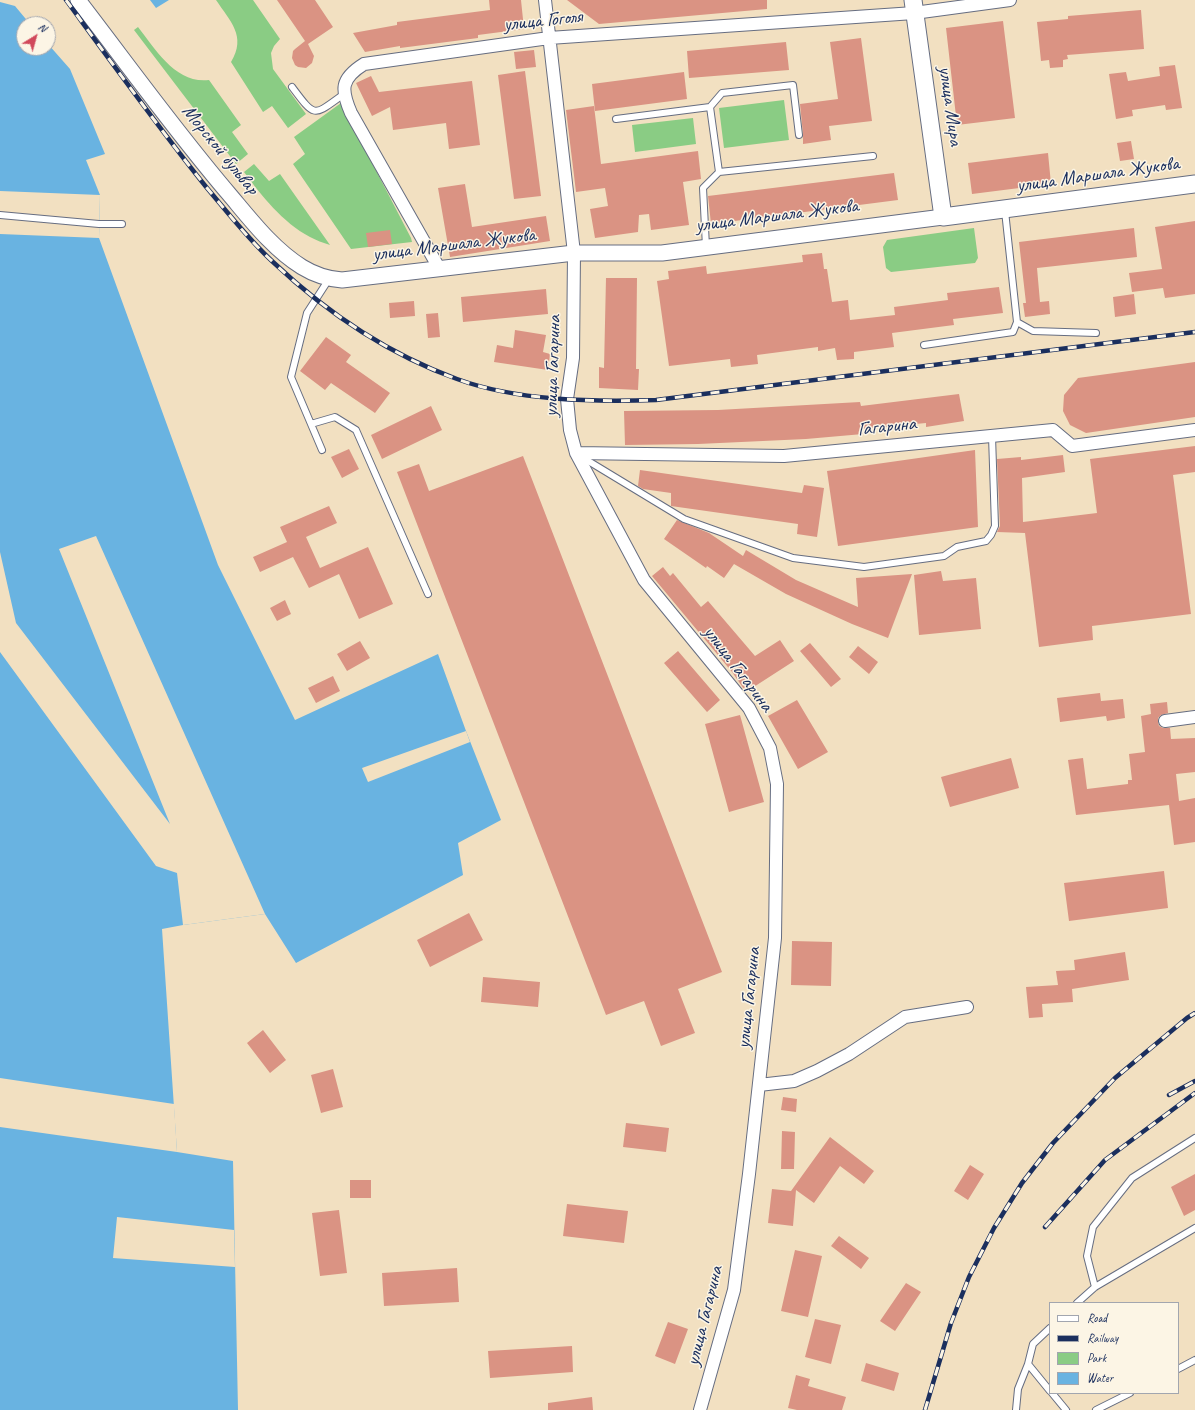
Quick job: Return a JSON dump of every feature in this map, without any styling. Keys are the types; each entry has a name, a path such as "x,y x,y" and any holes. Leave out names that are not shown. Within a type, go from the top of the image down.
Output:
{"main road":[{"name":"улица Мира","path":"914,6 943,217"},
{"name":"улица Маршала Жукова","path":"943,217 1195,184"}],"street":[{"name":"Морской бульвар","path":"78,0 201,161 261,232 301,266 314,273 329,279 342,280 363,278"},
{"name":"улица Гагарина","path":"545,0 574,253 573,358 567,399 570,430 576,453 644,580 749,708 770,748 777,784 775,938 749,1174 734,1290 700,1410"},
{"name":"улица Гоголя","path":"344,94 346,81 351,74 364,64 549,38 914,6 1010,0"},
{"path":"344,94 351,113 439,268"},
{"name":"улица Маршала Жукова","path":"363,278 574,253 662,253 943,217"},
{"name":"Гагарина","path":"576,453 784,456 1053,430 1072,446 1195,430"},
{"path":"1165,721 1195,717"},
{"path":"759,1085 794,1081 818,1071 849,1054 905,1017 967,1007"}],"lane":[{"path":"616,120 710,107 722,93 793,85 799,135"},
{"path":"292,87 307,107 312,111 317,112 344,94"},
{"path":"710,107 720,172"},
{"path":"706,247 703,188 720,172 873,156"},
{"path":"924,345 1013,332 1017,322 1004,209"},
{"path":"0,215 99,224 122,224"},
{"path":"322,450 291,377 307,313 329,279"},
{"path":"1017,322 1033,331 1096,333"},
{"path":"311,424 335,417 356,430 428,594"},
{"path":"576,453 684,519 793,558 864,567 944,556 957,547 986,541 992,535 994,526 992,436"},
{"path":"1095,1287 1088,1256 1093,1227 1132,1178 1195,1138"},
{"path":"1078,1302 1095,1287 1195,1228"},
{"path":"1016,1410 1018,1389 1028,1364 1033,1344 1049,1329"},
{"path":"1179,1368 1195,1360"},
{"path":"1028,1364 1049,1390"},
{"path":"1053,1394 1066,1410"},
{"path":"1096,1410 1128,1394"}],"green space":[{"path":"216,0 253,0 280,39 274,46 271,53 273,69 306,114 288,128 272,106 263,112 231,62 236,53 237,36 231,22"},
{"path":"138,27 160,55 177,71 187,77 197,80 209,80 241,125 232,132 248,154 236,164 134,30"},
{"path":"784,100 789,140 724,148 719,108"},
{"path":"341,103 412,242 351,249 293,164 305,154 294,137"},
{"path":"693,118 696,144 635,152 632,125"},
{"path":"254,164 269,181 280,174 330,245 312,238 300,231 273,208 244,172"},
{"path":"974,228 978,258 975,263 891,272 886,268 883,247 887,240"}],"water":[{"path":"150,0 169,0 156,8"},
{"path":"0,2 15,6 23,16 16,16 16,56 56,56 56,53 70,69 105,154 86,160 100,195 99,238 218,565 295,720 438,654 501,820 458,843 463,875 296,963 265,914 162,929 177,1152 233,1161 238,1410 0,1410"}],"pier":[{"path":"0,191 100,195 99,238 0,234"},
{"path":"96,536 265,914 183,925 177,873 156,866 0,652 0,552 16,623 170,824 59,549"},
{"path":"466,731 470,742 368,782 362,768"},
{"path":"0,1078 174,1104 177,1152 0,1127"},
{"path":"117,1217 234,1230 235,1267 113,1258"}],"building":[{"path":"277,0 315,0 333,27 308,44 314,56 312,63 306,68 295,65 292,58 293,51 305,41"},
{"path":"489,0 521,0 524,29 478,35 478,38 400,48 400,46 365,52 353,33 397,25 397,22 490,10"},
{"path":"567,0 767,0 767,9 599,24"},
{"path":"1141,10 1144,49 1067,55 1068,59 1063,60 1063,67 1050,68 1049,60 1041,61 1037,22 1068,19 1068,16"},
{"path":"1003,21 1015,118 957,125 946,28"},
{"path":"861,38 872,121 829,126 831,140 803,144 800,104 838,99 830,42"},
{"path":"786,42 789,70 689,78 687,51"},
{"path":"534,50 536,67 516,69 514,52"},
{"path":"1175,65 1182,108 1166,110 1165,105 1132,110 1133,116 1116,119 1109,74 1126,72 1128,81 1160,76 1159,67"},
{"path":"525,71 541,196 514,199 498,75"},
{"path":"684,72 687,99 595,111 592,84"},
{"path":"371,76 379,92 472,81 480,145 449,149 446,123 393,130 390,107 372,116 356,83"},
{"path":"594,106 601,164 698,151 701,179 683,182 689,225 651,230 649,214 639,215 638,232 595,238 590,209 608,206 605,188 576,192 566,110"},
{"path":"1131,141 1134,159 1120,161 1117,143"},
{"path":"1048,153 1051,184 972,194 968,163"},
{"path":"894,173 898,200 711,224 708,196"},
{"path":"465,184 472,227 546,216 550,241 450,257 438,188"},
{"path":"1195,221 1195,294 1165,298 1163,288 1132,292 1129,273 1162,269 1155,227"},
{"path":"1134,228 1137,257 1037,268 1040,302 1049,301 1050,314 1025,317 1023,303 1026,303 1019,242"},
{"path":"390,230 392,244 368,247 366,233"},
{"path":"822,253 824,269 827,269 832,302 848,300 850,320 895,315 894,307 948,300 947,293 999,287 1003,313 953,319 954,325 892,333 894,347 854,352 854,359 837,360 835,348 818,351 818,347 757,355 758,364 731,367 730,359 669,366 657,281 669,279 668,271 706,266 707,274 803,262 802,255"},
{"path":"606,278 637,278 636,369 639,369 638,390 599,388 599,367 604,368"},
{"path":"546,289 548,314 463,322 461,297"},
{"path":"1134,294 1136,314 1115,317 1113,297"},
{"path":"414,301 415,316 390,318 389,303"},
{"path":"438,313 440,337 428,338 426,314"},
{"path":"515,330 546,335 543,352 550,354 548,370 494,362 497,345 513,348"},
{"path":"326,337 351,355 346,362 390,393 375,413 331,383 325,390 300,371"},
{"path":"1195,362 1195,417 1086,433 1070,425 1063,411 1064,395 1078,378"},
{"path":"959,394 964,421 926,427 926,423 863,429 863,434 806,439 698,444 625,445 624,411 718,410 860,402 861,406"},
{"path":"431,406 442,430 382,459 371,435"},
{"path":"1195,446 1195,472 1173,475 1191,614 1092,626 1093,640 1039,647 1025,533 997,532 1000,526 997,459 1021,457 1021,460 1063,455 1065,472 1022,478 1023,522 1097,513 1090,459"},
{"path":"349,449 359,469 342,478 331,457"},
{"path":"975,450 978,527 838,546 827,471"},
{"path":"523,456 722,972 678,989 695,1033 661,1046 644,1001 606,1015 397,472 419,464 429,491"},
{"path":"640,470 802,493 804,485 824,488 817,537 797,534 798,524 671,506 671,493 643,489 638,486"},
{"path":"329,506 337,523 306,537 320,568 368,547 393,604 359,619 339,574 309,588 293,557 260,572 253,557 287,542 280,527"},
{"path":"677,520 709,533 743,556 746,550 796,580 858,607 856,578 912,574 888,638 852,624 786,594 734,564 724,578 707,566 706,568 664,539"},
{"path":"663,567 670,576 673,573 701,607 708,601 755,656 780,640 794,661 746,692 732,672 652,576"},
{"path":"941,571 943,581 976,578 981,629 919,635 914,575"},
{"path":"285,600 291,614 277,621 270,608"},
{"path":"360,641 370,658 347,671 337,654"},
{"path":"810,643 841,679 831,687 800,651"},
{"path":"858,646 878,662 869,674 849,657"},
{"path":"678,651 720,700 707,712 664,663"},
{"path":"333,676 340,691 316,703 308,688"},
{"path":"1100,693 1101,701 1123,699 1125,718 1107,721 1106,716 1060,722 1057,698"},
{"path":"797,700 828,752 798,769 768,716"},
{"path":"1167,702 1168,713 1161,715 1158,718 1159,726 1163,728 1170,728 1171,739 1195,738 1195,772 1176,774 1179,801 1195,798 1195,842 1174,845 1169,805 1076,815 1068,760 1083,758 1087,789 1128,784 1128,780 1132,780 1129,754 1145,752 1141,716 1151,714 1150,704"},
{"path":"740,715 764,802 729,812 705,724"},
{"path":"1011,758 1019,788 950,807 941,777"},
{"path":"1164,871 1168,908 1069,921 1064,883"},
{"path":"469,913 483,940 430,967 417,940"},
{"path":"792,941 832,942 831,986 791,985"},
{"path":"1125,952 1129,980 1072,989 1073,1002 1042,1004 1043,1017 1029,1018 1026,987 1058,985 1056,971 1075,970 1074,960"},
{"path":"483,977 540,982 538,1007 481,1002"},
{"path":"263,1030 286,1060 270,1073 247,1043"},
{"path":"333,1069 343,1107 321,1113 311,1075"},
{"path":"783,1097 797,1099 796,1112 781,1110"},
{"path":"626,1123 669,1128 666,1152 623,1147"},
{"path":"782,1131 795,1132 794,1169 781,1169"},
{"path":"830,1137 874,1171 864,1184 840,1166 814,1203 796,1190 793,1226 768,1223 772,1189 791,1191"},
{"path":"970,1165 984,1174 968,1200 954,1191"},
{"path":"1195,1174 1195,1210 1184,1216 1171,1187"},
{"path":"350,1180 371,1180 371,1198 350,1198"},
{"path":"567,1204 628,1211 624,1243 563,1236"},
{"path":"339,1210 347,1273 320,1276 312,1213"},
{"path":"839,1236 869,1258 861,1269 831,1246"},
{"path":"795,1250 822,1256 808,1317 781,1311"},
{"path":"457,1268 459,1302 384,1306 382,1273"},
{"path":"906,1283 921,1292 895,1331 880,1321"},
{"path":"815,1319 841,1325 831,1364 805,1357"},
{"path":"668,1322 688,1329 675,1364 655,1356"},
{"path":"572,1346 573,1372 490,1378 488,1351"},
{"path":"866,1363 899,1373 894,1391 861,1381"},
{"path":"796,1375 810,1379 808,1386 846,1397 842,1410 797,1410 788,1408"},
{"path":"592,1397 593,1410 548,1410 548,1403"}],"railway":[{"path":"66,0 135,95 207,188 239,226 273,262 314,298 359,330 382,344 431,369 480,386 529,396 606,401 656,400 1195,332"},
{"path":"925,1410 951,1323 969,1277 994,1228 1022,1183 1053,1143 1115,1078 1195,1013"},
{"path":"1169,1095 1195,1081"},
{"path":"1045,1227 1105,1160 1195,1093"}]}
